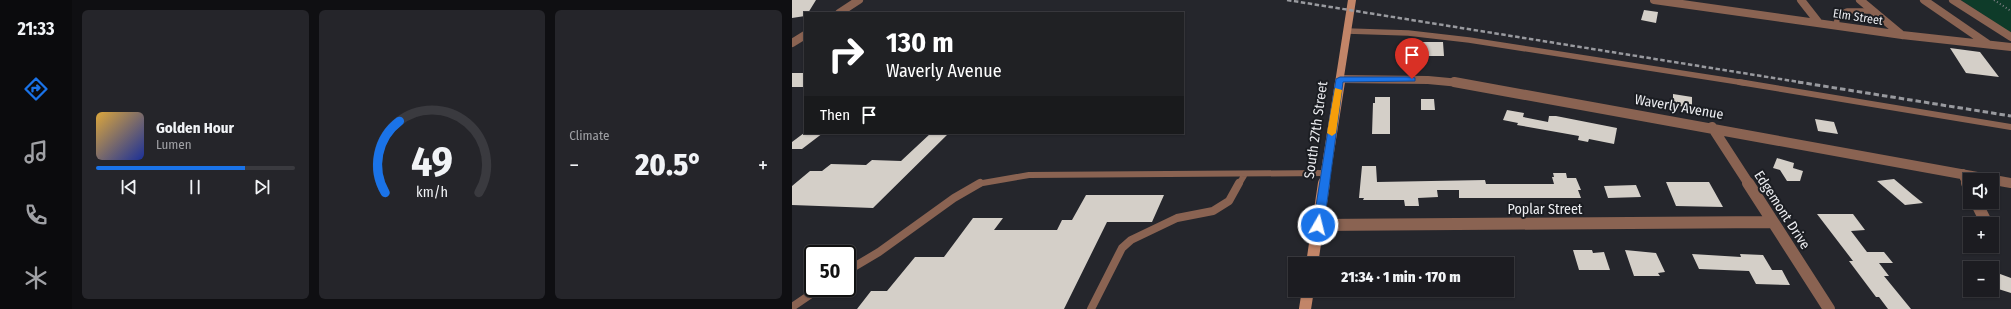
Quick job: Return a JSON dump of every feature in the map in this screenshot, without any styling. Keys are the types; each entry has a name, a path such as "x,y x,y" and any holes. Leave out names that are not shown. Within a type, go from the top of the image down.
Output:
{"main road":[{"name":"South 27th Street","path":"1313,257 1352,0"},
{"path":"1305,309 1307,297"}],"street":[{"path":"841,12 859,0"},
{"name":"Elm Street","path":"1654,0 1902,36 2011,47"},
{"path":"1801,0 1819,23"},
{"path":"1860,0 1902,36"},
{"path":"1924,0 1989,44"},
{"path":"1953,0 2011,37"},
{"path":"792,43 804,36"},
{"name":"Waverly Avenue","path":"1340,79 1428,80 1455,82 1712,127 1963,174"},
{"name":"Edgemont Drive","path":"1712,127 1771,222 1829,309"},
{"name":"Waverly Avenue","path":"1999,180 2011,182"},
{"name":"Poplar Street","path":"1318,225 1771,222"}],"lane":[{"path":"1836,26 1838,15 1847,10 1873,11"},
{"path":"1347,31 1375,30 1478,42 1794,90 2011,127"},
{"path":"1091,309 1122,248 1131,240 1177,218 1213,211 1229,201 1245,174"},
{"path":"856,266 879,252 954,198 978,184 1000,178 1029,175 1326,174"},
{"path":"792,306 806,297"}],"path":[{"path":"1994,0 2011,10"}],"green space":[{"path":"1961,0 2011,0 2011,33"}],"building":[{"path":"792,0 816,0 809,12 804,12 804,16 792,18"},
{"path":"1644,10 1658,12 1656,23 1641,20"},
{"path":"1423,42 1443,42 1444,56 1425,56 1423,54"},
{"path":"1950,48 1980,52 1999,77 1966,73"},
{"path":"792,73 804,73 804,87 792,87"},
{"path":"1673,94 1692,97 1692,108 1673,105"},
{"path":"1375,97 1390,97 1390,134 1372,134 1373,103 1375,103"},
{"path":"1421,99 1434,99 1435,110 1421,110"},
{"path":"1507,110 1524,113 1523,117 1548,122 1549,116 1556,116 1617,128 1614,144 1589,139 1588,142 1578,140 1579,136 1517,125 1518,123 1503,120"},
{"path":"1815,119 1834,122 1838,134 1818,131"},
{"path":"804,133 822,134 802,149 792,149 792,142"},
{"path":"930,134 948,134 873,208 792,205 792,186 810,171 822,171 831,164 866,165 872,160 901,161"},
{"path":"1777,158 1794,163 1793,168 1803,171 1800,181 1787,181 1780,170 1773,168"},
{"path":"1362,166 1376,166 1377,182 1485,180 1486,184 1554,184 1552,177 1554,177 1553,173 1566,173 1567,178 1576,178 1581,190 1578,190 1581,198 1459,198 1459,190 1437,190 1438,197 1418,198 1419,206 1405,206 1404,200 1363,200 1364,198 1359,198"},
{"path":"1894,179 1923,203 1905,205 1877,181"},
{"path":"1666,182 1709,182 1723,207 1676,206"},
{"path":"1636,185 1641,197 1608,198 1604,186"},
{"path":"1086,195 1164,195 1152,222 1107,222 1064,309 857,309 871,291 887,291 915,257 944,257 973,218 1003,218 994,230 1057,230 1062,220 1072,220"},
{"path":"1817,214 1853,214 1865,230 1851,231 1867,252 1884,252 1893,263 1879,263 1889,276 1884,276 1911,309 1888,309 1879,297 1876,297 1849,261 1853,261"},
{"path":"1573,250 1592,250 1593,253 1604,252 1610,270 1579,270"},
{"path":"1625,250 1656,253 1665,272 1658,273 1660,276 1634,276"},
{"path":"1692,254 1741,257 1740,254 1763,255 1772,270 1782,270 1790,285 1756,284 1749,271 1699,269"},
{"path":"1999,274 2011,278 2011,293 1999,289"}],"railway":[{"path":"1287,0 1805,83"},
{"path":"1798,82 2011,116"}],"slow traffic":[{"path":"1332,133 1338,90"}],"route":[{"path":"1318,225 1340,79 1412,79"}]}
